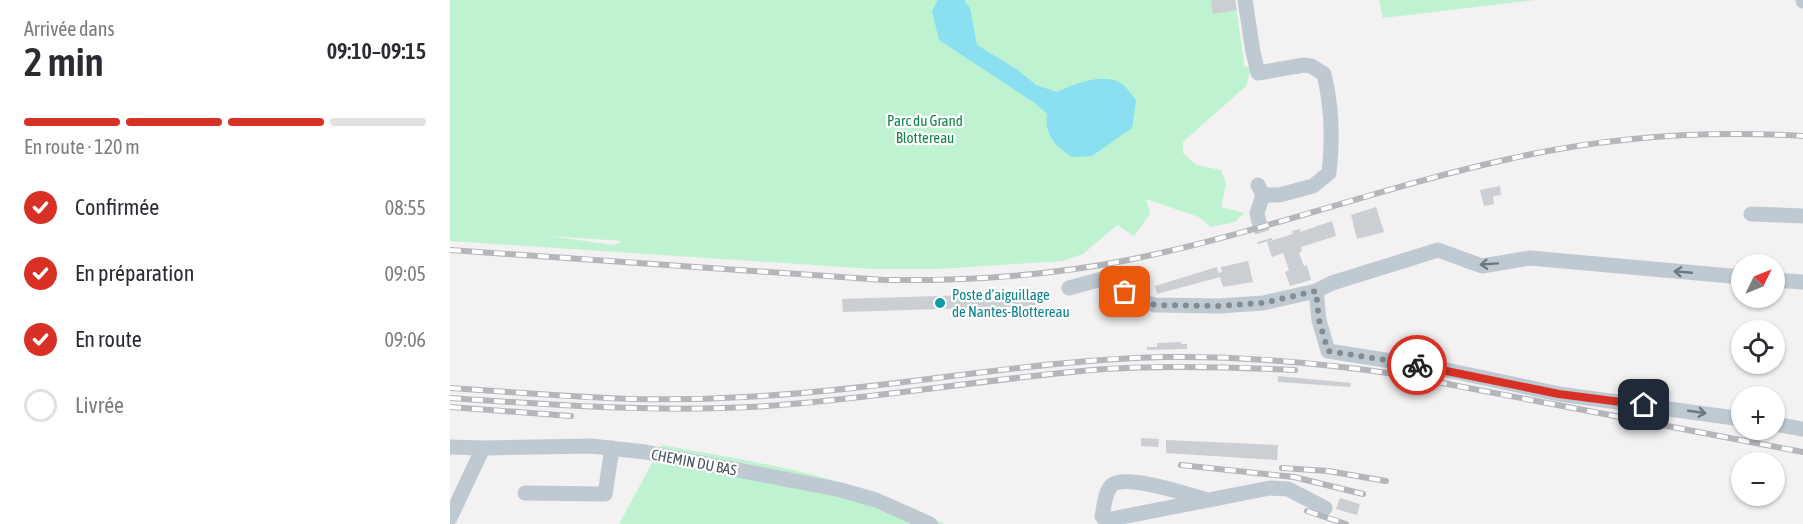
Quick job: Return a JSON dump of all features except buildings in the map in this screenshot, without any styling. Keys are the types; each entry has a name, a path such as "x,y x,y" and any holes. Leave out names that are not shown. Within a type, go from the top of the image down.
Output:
{"street":[{"path":"1245,0 1258,73 1304,65 1311,66 1324,74 1330,99 1332,145 1329,173 1313,186 1279,195 1260,190 1258,218"},
{"path":"1751,214 1803,216"},
{"path":"1069,288 1102,279 1119,285 1131,299 1155,305 1219,306 1263,303 1316,291 1332,283 1438,250 1482,266 1530,258 1731,276"},
{"path":"1785,281 1803,282"},
{"path":"1316,291 1319,320 1328,351 1442,369 1559,394 1731,417"},
{"path":"1785,426 1803,429"},
{"name":"CHEMIN DU BAS","path":"450,447 612,447 841,490 876,500 930,524"},
{"path":"525,493 605,494 612,447"},
{"path":"450,518 483,448"},
{"path":"1207,500 1162,486 1119,482 1108,491 1102,516 1106,523 1111,519 1278,488 1296,492 1325,508"}],"green space":[{"name":"Parc du Grand Blottereau","path":"450,0 1235,0 1243,65 1251,69 1246,86 1183,142 1183,153 1196,165 1221,170 1226,184 1221,207 1244,213 1235,222 1211,227 1199,217 1146,199 1150,214 1134,236 1117,225 1083,254 1062,261 939,269 874,269 450,241","holes":["549,236 623,241 614,245"]},
{"path":"1379,0 1535,0 1383,18"},
{"path":"662,445 770,465 842,483 877,494 944,524 619,524"}],"water":[{"path":"938,0 964,0 970,8 977,45 1018,70 1036,85 1057,92 1096,79 1119,82 1136,100 1132,128 1092,156 1072,157 1060,149 1052,139 1047,128 1047,114 1036,104 939,40 932,11"}],"tunnel":[{"path":"1258,218 1265,242"}],"railway":[{"path":"450,250 885,280 946,280 1007,276 1068,270 1176,249 1461,170 1545,151 1655,137 1729,134 1803,136"},
{"path":"450,388 631,399 716,398 848,389 1076,362 1167,357 1253,359 1395,374 1803,452"},
{"path":"450,398 608,407 727,408 809,402 1105,369 1200,367 1295,370"},
{"path":"450,407 571,416"},
{"path":"1181,465 1294,477 1363,494"},
{"path":"1282,468 1328,471 1386,481"},
{"path":"1307,511 1346,524"}],"way so far":[{"path":"1125,292 1131,299 1155,305 1219,306 1263,303 1316,291 1319,320 1328,351 1417,365"}],"place":[{"name":"Poste d’aiguillage de Nantes-Blottereau","path":"940,303"}],"route":[{"path":"1417,365 1559,394 1644,405"}]}
